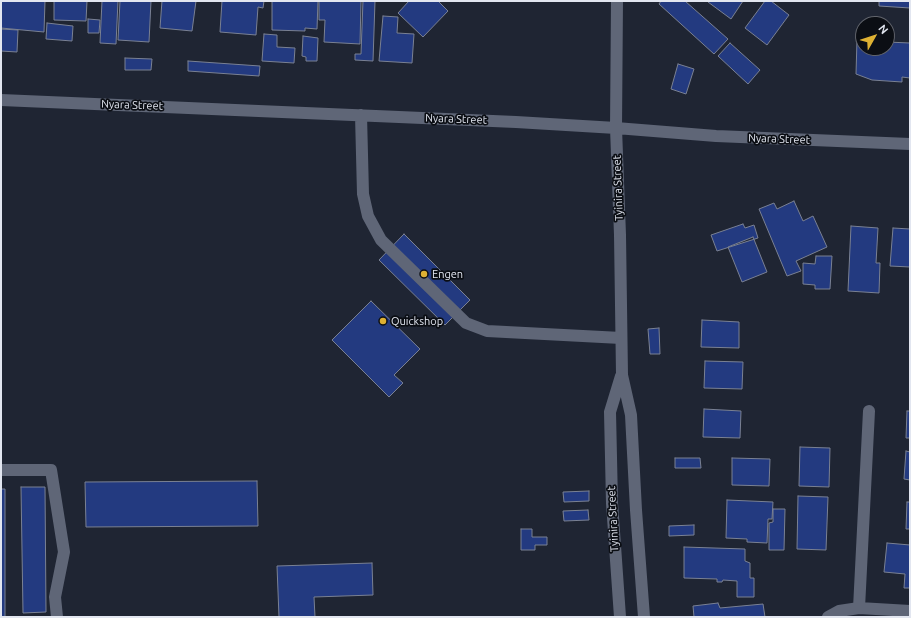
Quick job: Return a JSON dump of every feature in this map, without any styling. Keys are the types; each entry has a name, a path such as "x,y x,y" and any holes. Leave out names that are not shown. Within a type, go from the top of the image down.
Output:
{"street":[{"name":"Tyinira Street","path":"617,1 616,128 620,234 622,375 632,415 636,510 644,617"},
{"name":"Nyara Street","path":"1,100 516,122 716,136 910,144"},
{"path":"362,115 362,194 368,216 381,240 466,323 487,331 621,338"},
{"name":"Tyinira Street","path":"620,617 612,503 610,412 622,375"},
{"path":"859,608 869,411"},
{"path":"1,470 51,470 64,552 55,597 57,617"},
{"path":"828,617 838,611 859,608 910,611"}],"building":[{"path":"1,1 45,1 44,32 1,28"},
{"path":"54,1 87,1 86,21 54,20"},
{"path":"102,1 118,1 116,44 100,43"},
{"path":"120,1 151,1 149,42 118,40"},
{"path":"162,1 196,1 192,31 160,28"},
{"path":"222,1 264,1 263,8 258,7 256,35 220,32"},
{"path":"272,1 318,1 317,29 305,28 305,31 272,30"},
{"path":"319,1 361,1 360,44 324,42 325,20 319,20"},
{"path":"363,1 375,1 373,61 355,60 355,54 361,54"},
{"path":"409,1 438,1 448,11 423,37 398,13"},
{"path":"661,1 685,1 728,39 714,54 659,4"},
{"path":"743,1 731,19 708,2"},
{"path":"765,1 771,1 789,15 767,45 745,28"},
{"path":"879,1 910,1 910,8 879,6"},
{"path":"383,16 398,17 397,33 414,34 412,63 379,61"},
{"path":"88,19 100,20 99,33 88,33"},
{"path":"47,23 73,26 72,41 46,39"},
{"path":"1,29 18,30 17,52 1,51"},
{"path":"264,34 277,35 277,47 295,48 294,63 262,61"},
{"path":"303,36 318,38 317,61 306,61 306,57 302,56"},
{"path":"895,42 910,43 910,78 902,77 902,82 872,80 856,74 857,56 895,56"},
{"path":"730,43 760,70 748,84 718,56"},
{"path":"125,58 152,59 151,70 125,70"},
{"path":"188,61 260,66 259,76 188,71"},
{"path":"678,64 694,69 686,94 671,89"},
{"path":"794,201 803,221 813,216 827,247 796,261 801,271 787,276 759,209 774,203 777,209"},
{"path":"743,224 745,228 754,225 758,238 717,251 711,235"},
{"path":"851,226 878,228 876,263 880,263 879,293 848,291"},
{"path":"893,228 910,229 910,267 890,266"},
{"path":"404,234 470,300 445,325 379,260"},
{"path":"753,237 767,272 742,282 728,247"},
{"path":"816,256 832,256 830,289 815,289 815,285 803,284 803,263 815,264"},
{"path":"371,301 420,349 394,375 403,383 389,397 332,340"},
{"path":"702,320 739,322 739,348 701,347"},
{"path":"659,328 660,354 650,354 648,329"},
{"path":"705,361 743,362 742,389 704,388"},
{"path":"704,409 741,411 740,438 703,437"},
{"path":"907,411 910,411 910,438 906,438"},
{"path":"800,447 830,448 829,487 799,486"},
{"path":"906,451 910,452 910,480 904,479"},
{"path":"675,458 700,458 701,468 675,468"},
{"path":"732,458 770,459 769,486 732,485"},
{"path":"257,481 258,526 86,527 85,482"},
{"path":"21,487 45,487 46,612 23,613"},
{"path":"1,489 5,489 5,617 1,617"},
{"path":"589,491 589,501 564,502 563,492"},
{"path":"798,496 828,497 826,550 797,549"},
{"path":"727,500 773,502 772,519 768,519 767,543 747,542 747,539 726,538"},
{"path":"907,502 910,502 910,529 906,529"},
{"path":"773,509 785,509 784,550 769,550 769,523 773,522"},
{"path":"588,510 589,520 564,521 563,511"},
{"path":"694,525 694,535 669,536 669,526"},
{"path":"521,529 532,529 532,537 547,537 547,545 535,545 535,550 521,550"},
{"path":"887,543 910,545 910,588 904,588 905,574 884,572"},
{"path":"684,547 745,549 745,561 750,563 750,578 754,578 754,597 737,597 737,581 723,580 722,582 717,582 717,579 684,578"},
{"path":"372,563 373,595 314,597 315,617 279,617 277,566"},
{"path":"718,603 720,608 763,604 765,617 694,617 693,606"}],"place":[{"name":"Engen","path":"424,274"},
{"name":"Quickshop","path":"383,321"}]}
